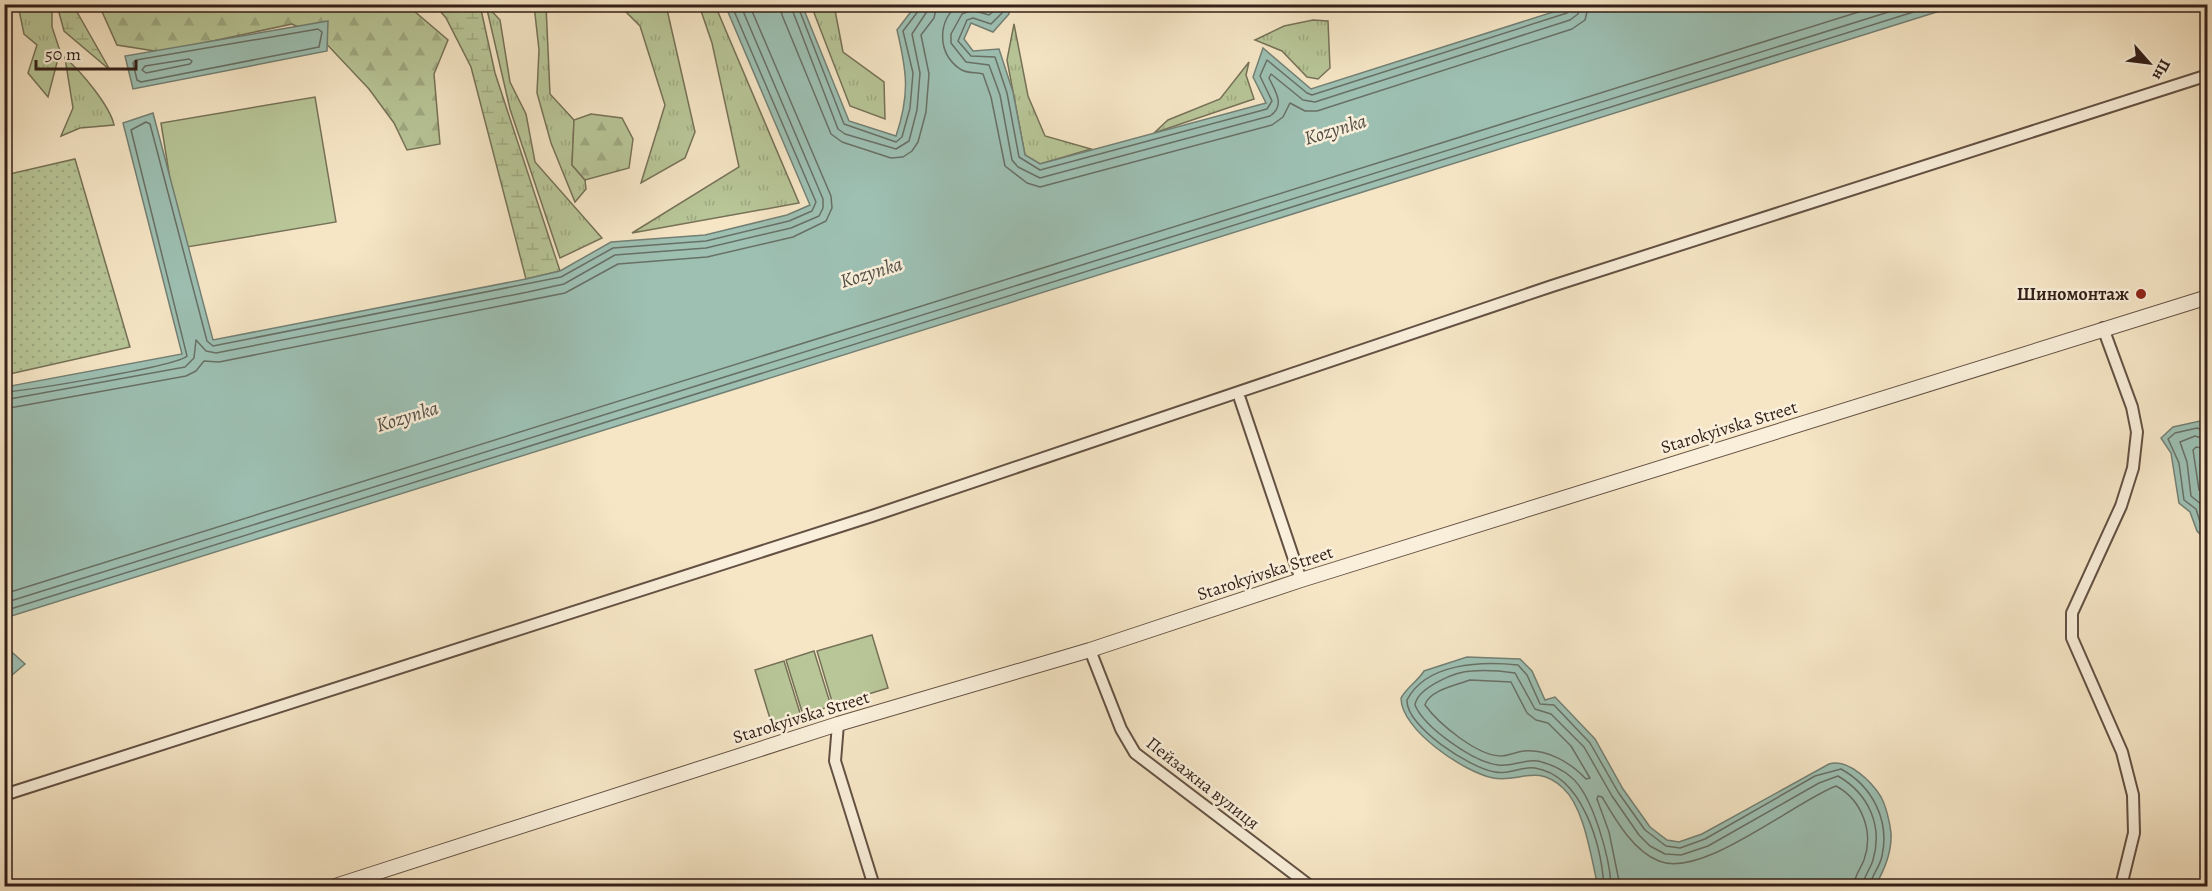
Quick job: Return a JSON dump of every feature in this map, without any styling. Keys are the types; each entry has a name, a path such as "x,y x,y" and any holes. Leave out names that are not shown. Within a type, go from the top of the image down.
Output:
{"street":[{"path":"4,795 872,516 1552,286 2208,75"},
{"name":"Starokyivska Street","path":"335,886 838,724 1090,650 1301,580 2208,297"},
{"path":"2103,328 2132,407 2136,441 2133,468 2121,506 2072,613 2072,638 2122,752 2133,795 2134,833 2121,886"},
{"path":"1240,399 1301,580"},
{"name":"Пейзажна вулиця","path":"1090,650 1121,729 1136,753 1310,886"},
{"path":"838,724 835,761 874,886"}],"green space":[{"path":"207,4 209,8 224,7 224,4 407,5 448,40 434,74 440,144 407,150 394,123 369,89 320,37 292,24 161,52 117,45 99,5"},
{"path":"18,5 52,5 52,27 60,51 48,97 28,73 37,45 24,34"},
{"path":"57,5 73,5 110,70 64,31"},
{"path":"435,5 480,5 495,73 560,271 526,279 471,67 446,18"},
{"path":"486,5 500,20 510,82 526,114 535,162 602,238 560,258 510,109"},
{"path":"534,5 546,5 550,94 574,120 572,165 585,180 586,189 575,202 551,143 537,93 539,50"},
{"path":"619,5 666,5 695,132 685,158 641,183 665,105 640,26"},
{"path":"699,5 715,5 799,203 632,233 739,167 712,43"},
{"path":"811,5 834,5 843,52 884,82 885,119 850,106"},
{"path":"1313,20 1328,21 1330,68 1318,79 1307,77 1282,51 1255,40 1284,26"},
{"path":"1014,24 1028,96 1045,136 1091,149 1040,164 1025,155 1007,60"},
{"path":"65,58 94,89 107,108 114,125 80,128 61,136 73,108"},
{"path":"1249,62 1246,75 1254,99 1154,133 1168,120 1220,99"},
{"path":"315,97 336,222 181,248 161,123"},
{"path":"591,114 622,118 633,139 629,168 585,180 572,165 574,120"},
{"path":"75,159 130,347 5,375 5,175"},
{"path":"872,635 888,688 833,705 817,651"},
{"path":"814,651 831,706 803,715 786,660"},
{"path":"784,661 801,716 772,725 755,670"}],"water":[{"name":"Kozynka","path":"725,5 802,5 849,121 896,136 906,83 897,30 916,5 1009,5 1009,14 993,32 971,23 964,39 973,51 999,49 1013,92 1025,155 1040,164 1266,103 1253,77 1263,48 1311,89 1575,5 1959,5 5,618 5,387 182,354 123,123 153,113 213,340 526,279 560,271 611,242 705,235 787,215 810,205"},
{"path":"328,21 327,51 133,89 125,56"},
{"path":"2200,421 2207,431 2207,541 2197,531 2190,512 2179,503 2171,453 2161,438 2173,427"},
{"path":"4,645 25,664 5,681 4,681"},
{"path":"1467,657 1520,659 1532,671 1545,700 1555,697 1595,739 1623,789 1650,827 1667,840 1679,842 1702,834 1829,764 1836,763 1851,768 1866,778 1877,791 1889,820 1890,847 1887,861 1875,886 1598,886 1582,821 1571,797 1563,788 1553,781 1536,775 1503,779 1481,774 1436,748 1411,723 1401,698 1406,691 1424,671"}],"place":[{"name":"Шиномонтаж","path":"2141,294"}]}
